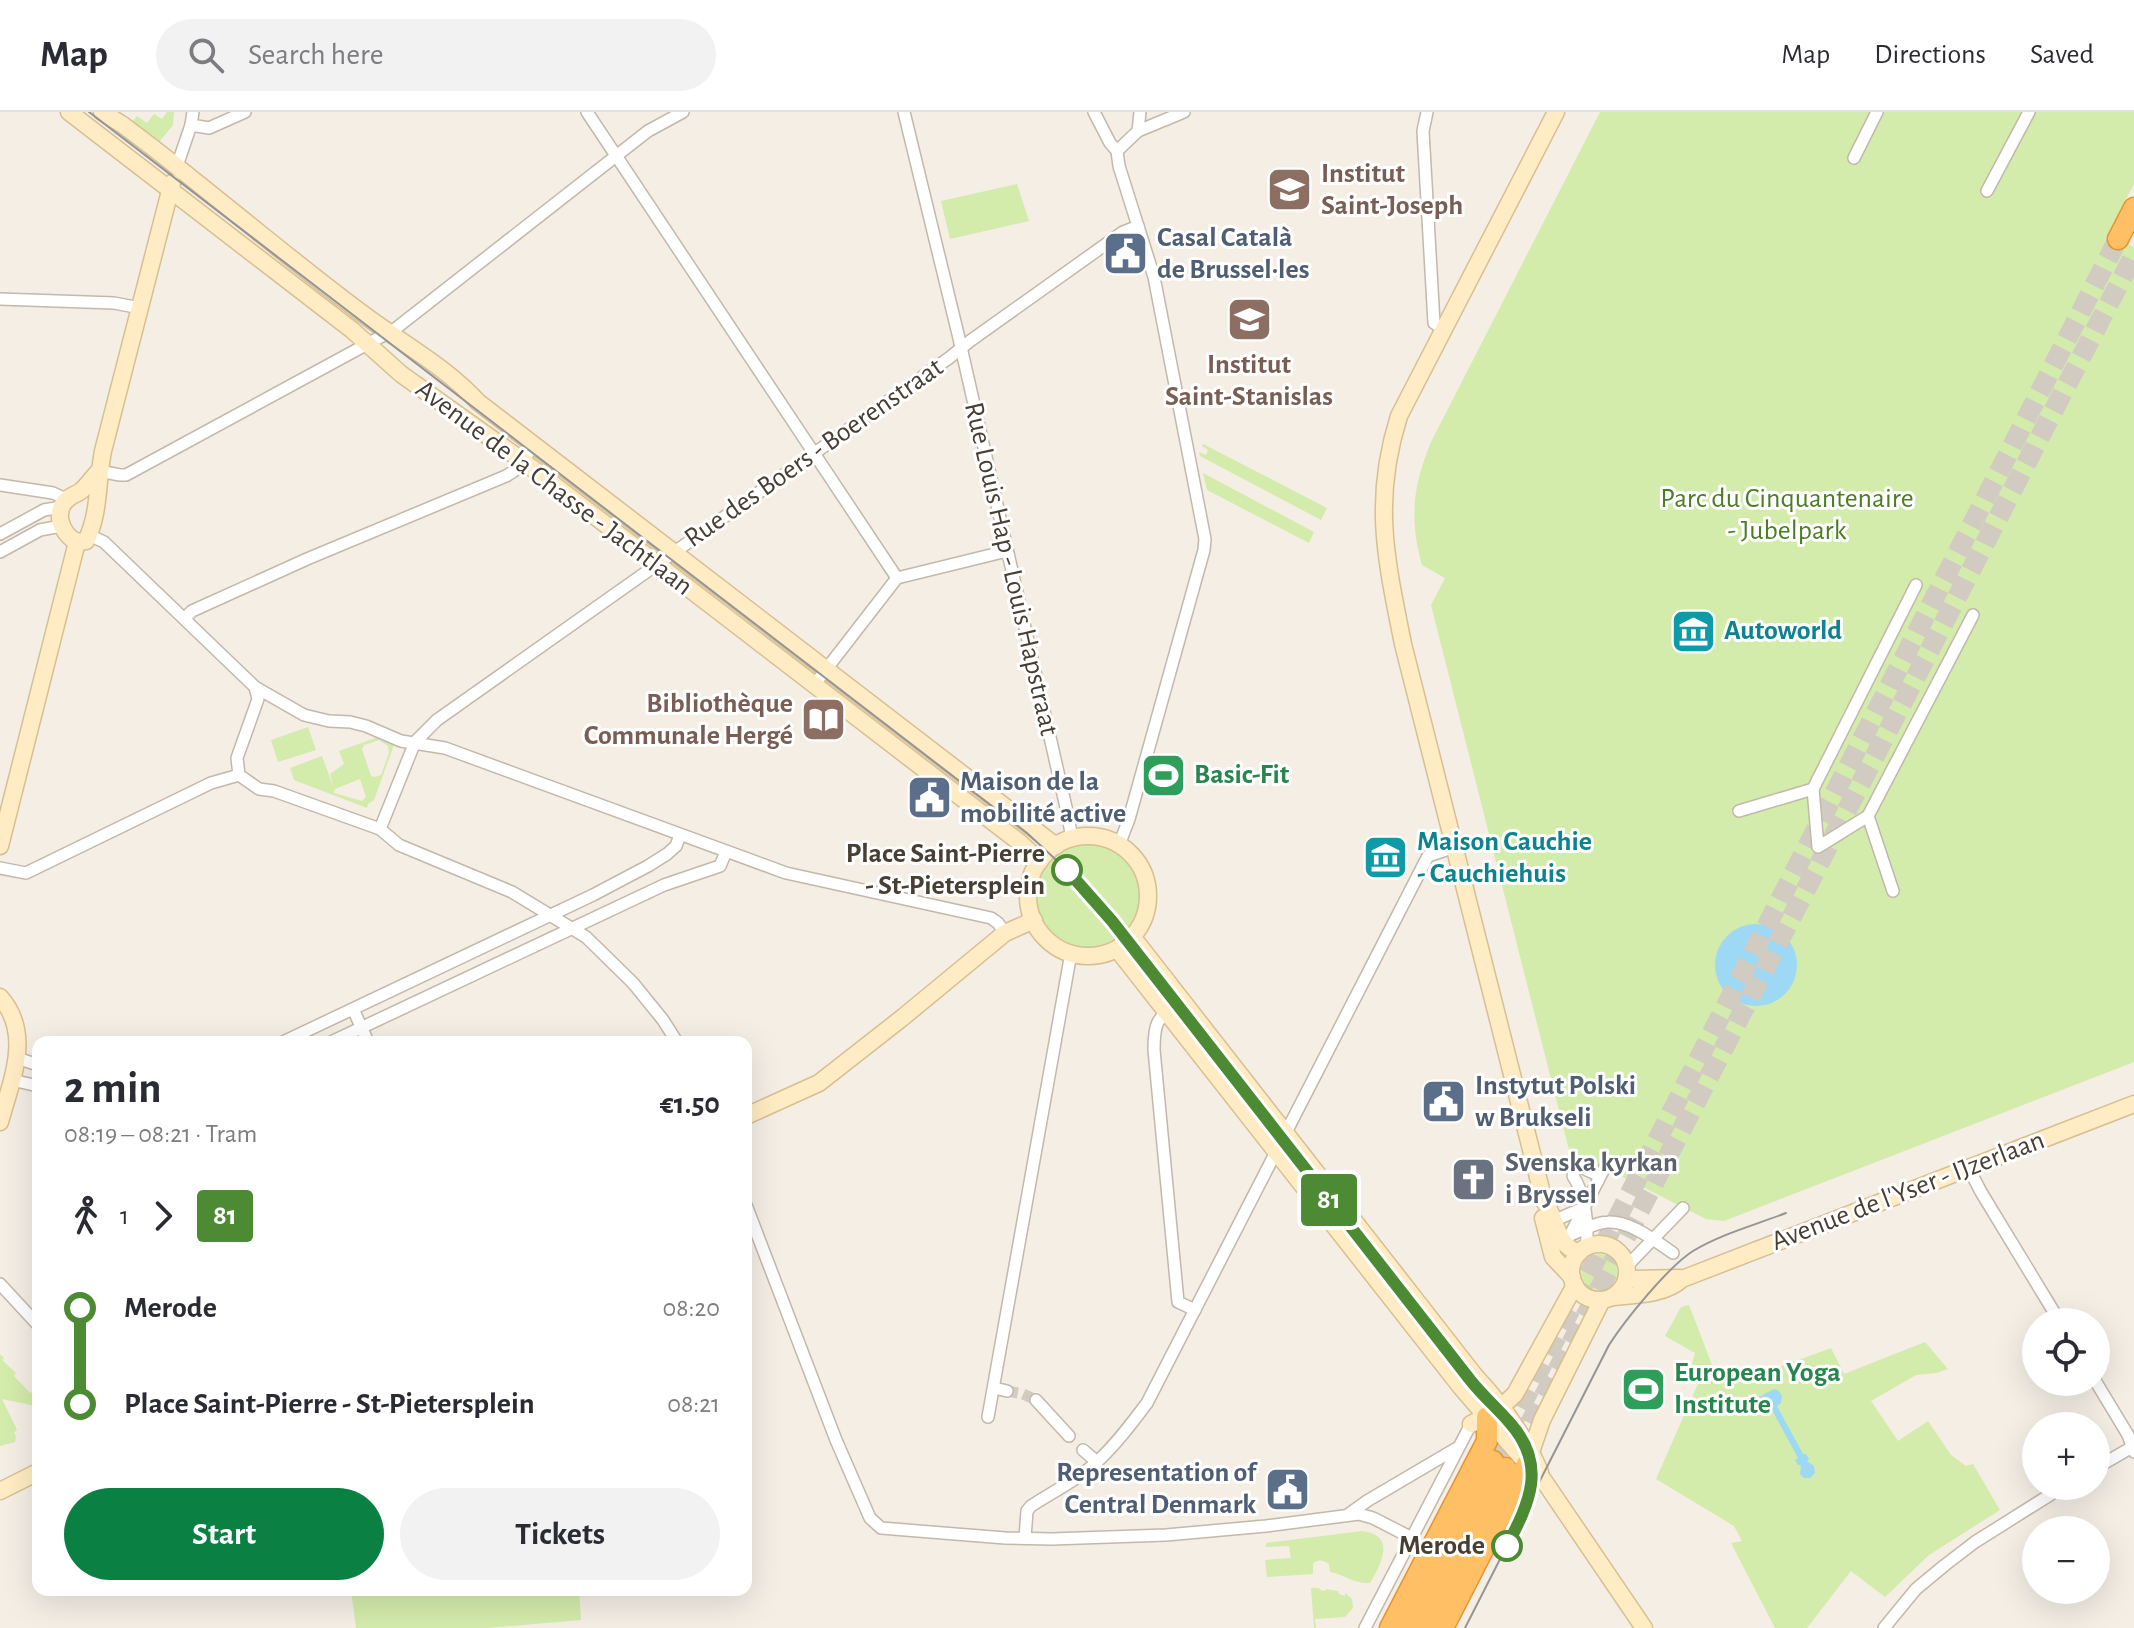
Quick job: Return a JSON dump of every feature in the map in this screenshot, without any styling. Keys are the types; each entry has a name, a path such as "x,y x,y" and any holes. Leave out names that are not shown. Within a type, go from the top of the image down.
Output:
{"highway":[{"path":"2118,239 2134,208"},
{"path":"1390,1628 1487,1441 1486,1416"},
{"path":"1407,1628 1500,1465 1424,1628"},
{"path":"1451,1621 1535,1467"}],"street":[{"name":"Avenue de la Chasse - Jachtlaan","path":"69,112 352,330 401,374 523,461 1040,861"},
{"path":"0,846 83,539 90,493 99,471 193,112"},
{"path":"191,125 209,128 245,112"},
{"path":"587,112 897,578"},
{"path":"99,471 126,475 389,332 648,131 683,112"},
{"name":"Rue Louis Hap - Louis Hapstraat","path":"904,112 961,348 1072,839"},
{"path":"1094,112 1117,151 1154,277 1205,539 1129,819 1119,845"},
{"path":"1138,131 1140,112"},
{"path":"1117,151 1138,131 1184,112"},
{"path":"1427,112 1423,131 1434,323 1443,329"},
{"path":"1556,112 1399,416 1383,495 1383,527 1403,644 1544,1201 1542,1212 1553,1257 1587,1297 1607,1298"},
{"path":"1854,158 1877,112"},
{"path":"1987,191 2029,112"},
{"name":"Avenue de la Chasse - Jachtlaan","path":"109,114 1056,846"},
{"name":"Rue des Boers - Boerenstraat","path":"415,742 437,720 1123,232 1138,226"},
{"path":"0,299 114,303 140,308"},
{"path":"185,618 192,611 307,559 506,476 517,469 534,445"},
{"path":"0,485 53,493 64,503"},
{"path":"0,534 44,510 90,493"},
{"path":"64,503 61,526 69,538 104,542 255,687 304,715 350,722 401,741 448,750 786,873 991,918 1005,933"},
{"path":"0,552 40,530 61,526"},
{"path":"814,685 897,578 1007,551"},
{"path":"1916,585 1813,789 1818,847 1868,816 1973,615"},
{"path":"255,687 258,699 237,758 239,775 259,789 274,791 380,829 399,845 512,892 549,914 586,937 633,983 673,1036"},
{"path":"380,829 415,742"},
{"path":"0,868 26,873 211,783 239,775"},
{"path":"1739,811 1813,789"},
{"path":"1868,816 1893,891"},
{"path":"296,1036 593,895 667,854 676,846 680,835"},
{"path":"1096,837 1119,845 1140,866 1148,892 1143,919 1130,938 1117,949 1095,955 1071,953 1049,941 1034,920 1029,893 1032,875 1040,861 1056,846 1072,839 1096,837"},
{"path":"1025,1538 1027,1511 1031,1506 1097,1462 1129,1428 1147,1403 1428,856 1455,847"},
{"path":"344,1036 664,885 720,866 726,852"},
{"path":"752,1113 819,1083 1005,933 1034,920"},
{"path":"1130,938 1138,944 1475,1376 1486,1416"},
{"path":"1117,949 1451,1374 1535,1467 1644,1628"},
{"path":"988,1417 1071,953"},
{"path":"0,997 13,1017 18,1046 0,1122"},
{"path":"1181,1001 1159,1018 1154,1030 1154,1050 1178,1302 1195,1310"},
{"path":"353,1009 365,1036"},
{"path":"17,1058 32,1063"},
{"path":"12,1080 32,1085"},
{"name":"Avenue de l'Yser - IJzerlaan","path":"1607,1298 1641,1294 1675,1285 1682,1279 2134,1104"},
{"path":"1968,1167 2051,1308"},
{"path":"1365,1628 1457,1448 1486,1416 1515,1394 1573,1281 1572,1268 1583,1250 1586,1229 1584,1208 1582,1193 1576,1171 1602,1172 1584,1208 1570,1235 1586,1229 1606,1222 1623,1224 1673,1253"},
{"path":"1535,1467 1542,1420 1607,1298 1624,1284 1626,1272 1619,1252 1611,1247 1595,1245 1583,1250 1570,1249 1561,1239 1550,1208 1544,1201"},
{"path":"1560,1218 1584,1208"},
{"path":"1626,1272 1683,1208"},
{"path":"752,1220 836,1440 870,1518 881,1528 1025,1538 1166,1535 1359,1514 1412,1538"},
{"name":"Avenue de l'Yser - IJzerlaan","path":"1626,1272 1634,1279 1682,1279"},
{"path":"0,1284 32,1319"},
{"path":"994,1388 1007,1391"},
{"path":"2104,1396 2133,1449 2110,1461"},
{"path":"1036,1400 1069,1436"},
{"path":"1347,1515 1457,1448"},
{"path":"1083,1450 1097,1462"},
{"path":"0,1491 32,1475"},
{"path":"1884,1628 1916,1589 1945,1565 2042,1500"}],"green space":[{"path":"167,112 174,112 173,125 160,141 133,121 137,116 147,123 154,114 162,119"},
{"name":"Parc du Cinquantenaire - Jubelpark","path":"1600,112 2134,112 2134,184 2108,233 2134,247 2134,1062 1724,1221 1706,1219 1569,1150 1431,605 1445,578 1422,565 1415,532 1417,488 1431,442"},
{"path":"1017,184 1029,221 950,239 941,201"},
{"path":"1203,444 1327,508 1321,520 1200,456 1199,452 1206,455 1208,450"},
{"path":"1203,473 1314,532 1309,543 1207,490"},
{"path":"308,727 316,750 278,762 271,740"},
{"path":"381,736 395,742 374,800 367,808 294,780 290,768 322,756 334,789 330,774 344,764 339,751","holes":["379,740 388,746 389,753 381,775 375,777 371,776 362,749 364,745","360,779 366,797 362,801 334,793 335,789"]},
{"path":"1088,843 1108,847 1125,859 1137,876 1141,896 1137,916 1125,933 1108,945 1088,949 1068,945 1051,933 1039,916 1035,896 1039,876 1051,859 1068,847"},
{"path":"1599,1254 1611,1260 1617,1272 1611,1284 1599,1290 1587,1284 1581,1272 1587,1260"},
{"path":"1689,1305 1714,1370 1742,1381 1831,1348 1844,1374 1925,1342 1948,1369 1916,1375 1871,1401 1898,1441 1928,1421 1951,1455 1966,1466 1973,1464 2000,1510 1929,1555 1885,1597 1851,1571 1807,1628 1775,1628 1731,1543 1742,1541 1734,1526 1656,1479 1701,1377 1692,1364 1695,1353 1665,1336 1681,1307"},
{"path":"0,1354 16,1373 14,1376 32,1392 32,1407 2,1399 17,1430 14,1432 15,1442 0,1446"},
{"path":"1362,1531 1380,1538 1383,1544 1382,1559 1370,1583 1330,1572 1329,1564 1321,1561 1313,1564 1313,1574 1267,1577 1265,1560 1291,1558 1289,1546 1266,1547 1266,1543"},
{"path":"1311,1588 1338,1591 1345,1596 1345,1593 1352,1599 1353,1608 1345,1617 1315,1619 1314,1628"},
{"path":"352,1596 579,1596 581,1620 487,1628 356,1628"}],"water":[{"path":"1756,924 1772,927 1785,936 1794,949 1797,965 1794,981 1785,994 1772,1003 1756,1006 1740,1003 1727,994 1718,981 1715,965 1718,949 1727,936 1740,927"},
{"path":"1774,1389 1782,1396 1777,1406 1803,1454 1809,1459 1807,1461 1814,1466 1815,1473 1810,1478 1800,1474 1801,1465 1795,1460 1798,1458 1772,1410 1764,1410 1758,1403 1759,1397"}],"tunnel":[{"path":"1493,1461 2118,239"},
{"path":"1516,1450 2134,255"},
{"path":"1007,1391 1036,1400"}],"tram line":[{"path":"89,112 1027,833 1067,870 1112,921 1471,1381 1522,1441 1531,1473 1522,1517"},
{"name":"81","path":"1067,870 1112,921 1481,1394 1522,1440 1531,1468 1531,1491 1507,1546"},
{"path":"1465,1628 1609,1345 1625,1322 1660,1281 1693,1251 1786,1213"}],"place":[{"name":"Institut Saint-Joseph","path":"1290,190"},
{"name":"Casal Català de Brussel·les","path":"1126,254"},
{"name":"Institut Saint-Stanislas","path":"1249,320"},
{"name":"Autoworld","path":"1693,631"},
{"name":"Bibliothèque Communale Hergé","path":"824,720"},
{"name":"Basic-Fit","path":"1163,775"},
{"name":"Maison de la mobilité active","path":"929,798"},
{"name":"Maison Cauchie - Cauchiehuis","path":"1386,858"},
{"name":"Place Saint-Pierre - St-Pietersplein","path":"1067,870"},
{"name":"Instytut Polski w Brukseli","path":"1444,1102"},
{"name":"Svenska kyrkan i Bryssel","path":"1474,1179"},
{"name":"European Yoga Institute","path":"1643,1389"},
{"name":"Representation of Central Denmark","path":"1287,1489"},
{"name":"Merode","path":"1507,1546"}]}
